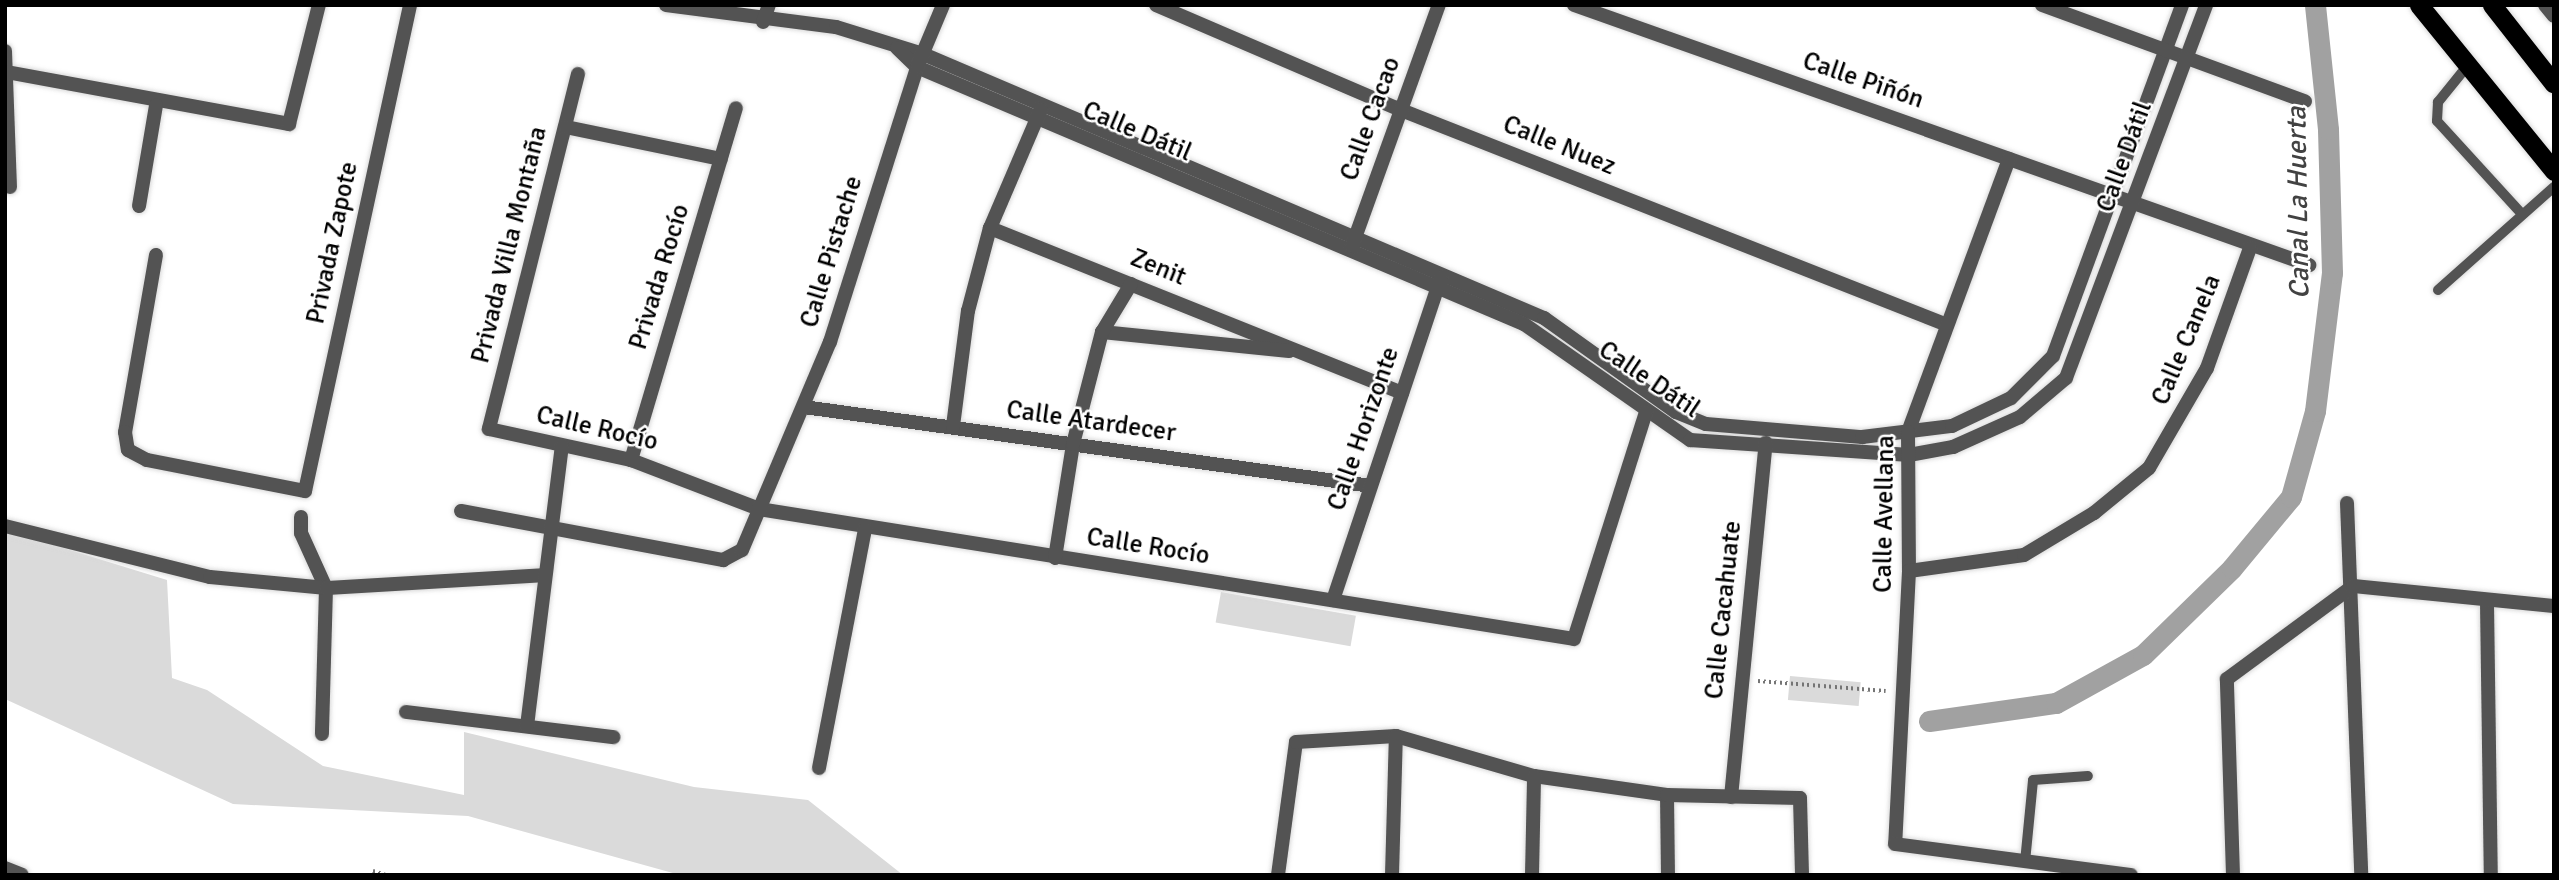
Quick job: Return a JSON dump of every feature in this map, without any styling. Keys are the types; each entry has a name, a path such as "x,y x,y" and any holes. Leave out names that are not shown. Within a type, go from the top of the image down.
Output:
{"highway":[{"path":"2420,5 2554,171"},
{"path":"2491,5 2554,84"}],"street":[{"path":"6,72 156,104 289,124 319,5"},
{"name":"Privada Zapote","path":"156,255 125,432 128,450 147,460 305,491 410,5"},
{"name":"Calle Dátil","path":"666,5 763,22 836,27 897,48 1440,281 1524,324 1646,412 1690,440 1765,449 1909,455 1953,447 2020,417 2066,378 2136,202 2206,5"},
{"path":"763,22 769,5"},
{"name":"Calle Pistache","path":"461,512 550,523 723,560 742,550 804,407 920,60 943,5"},
{"name":"Calle Nuez","path":"1156,5 1401,110 1947,326"},
{"name":"Calle Cacao","path":"1352,243 1439,5"},
{"name":"Calle Piñón","path":"1574,5 2136,202"},
{"path":"2042,5 2305,101"},
{"name":"Calle Dátil","path":"1440,281 1544,318 1676,412 1706,424 1862,437 1952,426 2011,398 2053,356 2182,5"},
{"path":"2545,5 2554,16"},
{"path":"5,51 10,187"},
{"name":"Privada Villa Montaña","path":"489,429 578,74"},
{"path":"138,206 156,104"},
{"name":"Privada Rocío","path":"631,460 736,108"},
{"path":"953,426 968,311 990,228 1040,110"},
{"path":"566,127 721,159"},
{"name":"Calle Avellana","path":"2009,159 1908,432 1909,571 1895,844 2025,862"},
{"name":"Calle Canela","path":"2136,202 2250,248 2309,265"},
{"name":"Zenit","path":"990,228 1402,393"},
{"name":"Calle Canela","path":"1909,571 2024,555 2094,513 2148,468 2207,368 2250,248"},
{"name":"Calle Horizonte","path":"1333,600 1440,281"},
{"path":"1055,558 1073,444 1102,332 1131,284"},
{"name":"Zenit","path":"1102,332 1307,354"},
{"name":"Calle Atardecer","path":"804,407 1371,486"},
{"name":"Calle Rocío","path":"489,429 631,460 759,509 865,529 1574,639 1646,412"},
{"name":"Calle Cacahuate","path":"1731,797 1767,429"},
{"path":"527,726 550,523 562,446"},
{"path":"2347,503 2353,586 2361,875"},
{"path":"301,517 300,533 326,588 323,734"},
{"path":"5,526 210,577 326,588 544,575"},
{"path":"819,768 865,529"},
{"path":"2233,875 2227,679 2353,586 2487,603 2554,606"},
{"path":"2487,603 2491,875"},
{"path":"406,712 614,737"},
{"path":"1278,875 1296,742 1395,736 1534,776 1667,795 1800,799 1802,875"},
{"path":"1392,875 1395,736"},
{"path":"1532,875 1534,776"},
{"path":"1667,795 1668,875"},
{"path":"2025,862 2131,875"},
{"path":"5,868 22,875"}],"lane":[{"path":"2468,65 2438,102 2437,121 2520,212"},
{"path":"2438,290 2520,212 2554,187"},
{"path":"2025,862 2033,780 2088,776"}],"path":[{"path":"1742,679 1903,692"},
{"path":"373,871 386,875"}],"shaded area":[{"path":"5,530 167,580 172,678 207,690 323,766 464,795 464,732 694,787 808,800 903,875 680,875 468,816 233,804 5,699"},
{"path":"1221,592 1356,616 1351,646 1216,623"},
{"path":"1790,676 1861,682 1859,706 1788,700"}],"waterway":[{"name":"Canal La Huerta","path":"1929,721 2056,703 2143,655 2232,568 2291,497 2315,411 2332,273 2328,129 2315,5"}]}
